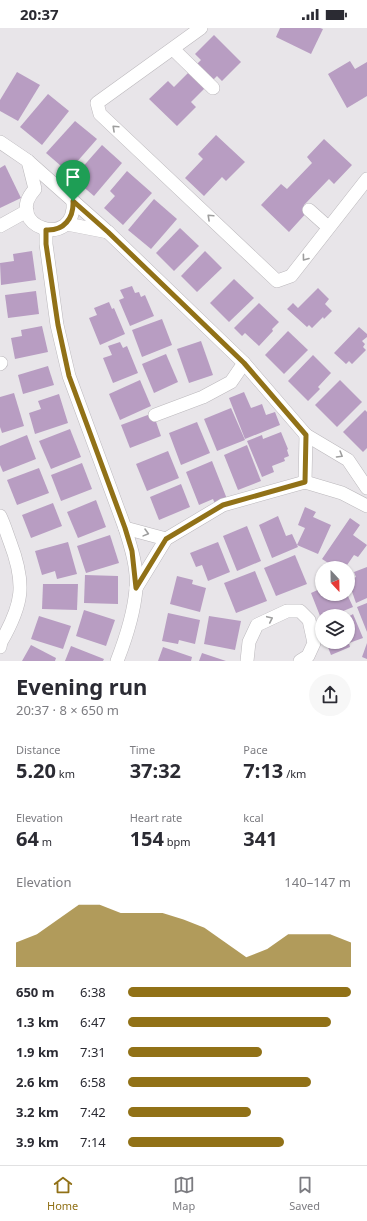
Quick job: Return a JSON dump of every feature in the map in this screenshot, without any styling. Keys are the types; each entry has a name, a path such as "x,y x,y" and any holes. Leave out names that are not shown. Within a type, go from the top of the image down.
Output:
{"street":[{"path":"201,28 97,103 100,114 277,281 291,276 367,179"},
{"path":"173,49 213,88"},
{"path":"0,142 28,161 108,232 244,363 306,435 348,460 367,488"},
{"path":"28,161 35,189"},
{"path":"54,184 42,185 35,189 28,200 27,211 31,221 42,228 60,228 67,224 72,217 74,209 73,201"},
{"path":"309,210 328,227"},
{"path":"0,226 27,211"},
{"path":"67,224 108,232"},
{"path":"42,228 46,244 58,325 69,376 125,528 132,551 136,588 126,639 117,661"},
{"path":"155,415 203,397 231,382 244,363"},
{"path":"305,482 306,435"},
{"path":"136,588 166,539 223,505 305,482 342,493 367,506"},
{"path":"0,516 18,562 21,577 21,591 16,614 1,642 0,647"},
{"path":"125,528 166,539"},
{"path":"247,661 249,642 257,625 287,611 300,611 309,620 314,644 308,656 300,661"}],"building":[{"path":"280,28 323,29 311,54 276,37"},
{"path":"214,35 241,62 222,81 217,76 191,102 196,107 177,126 149,99 168,81 174,87 201,60 195,54"},
{"path":"350,61 355,69 367,62 367,96 347,108 328,74"},
{"path":"17,72 40,85 18,121 0,111 0,100"},
{"path":"48,94 69,111 42,145 20,127"},
{"path":"75,121 97,139 68,172 46,153"},
{"path":"216,135 245,162 226,181 222,177 204,196 185,178 203,159 198,154"},
{"path":"324,139 352,165 334,184 329,179 304,205 309,210 289,232 261,205 281,184 287,189 312,163 307,157"},
{"path":"102,145 122,163 94,196 73,178"},
{"path":"5,165 21,198 0,208 0,168"},
{"path":"127,171 152,193 123,225 104,208 115,196 110,191"},
{"path":"154,199 177,219 151,249 128,230"},
{"path":"180,228 199,246 174,271 156,253"},
{"path":"32,251 36,280 1,285 0,263 14,261 13,254"},
{"path":"205,251 222,268 197,292 181,276"},
{"path":"234,279 254,298 229,322 210,303"},
{"path":"132,286 135,293 139,292 141,297 145,295 154,316 130,326 119,300 124,298 120,290"},
{"path":"318,288 329,299 325,304 332,311 324,319 323,317 312,328 309,325 307,327 287,309 293,303 298,308"},
{"path":"36,291 39,314 8,318 5,295"},
{"path":"109,302 112,309 114,308 125,334 100,345 89,318 97,315 94,308"},
{"path":"259,303 279,322 259,346 245,333 242,336 234,328"},
{"path":"162,319 172,345 142,357 132,330"},
{"path":"42,326 48,352 15,359 11,338 22,336 21,330"},
{"path":"359,327 367,334 367,337 362,341 365,344 363,347 366,350 352,364 349,361 346,364 334,353"},
{"path":"288,331 308,350 284,374 265,355"},
{"path":"201,341 213,375 189,383 177,349"},
{"path":"120,342 123,348 127,346 138,373 113,383 103,358 112,355 108,346"},
{"path":"166,354 178,382 154,393 142,364"},
{"path":"313,355 331,373 318,387 320,389 308,401 288,381"},
{"path":"48,366 54,385 23,394 18,375"},
{"path":"140,380 151,406 120,420 109,394"},
{"path":"340,380 362,402 337,427 315,405"},
{"path":"244,392 251,408 262,404 266,415 275,412 280,425 245,439 229,398"},
{"path":"14,393 24,426 2,433 0,427 0,397"},
{"path":"59,394 68,423 35,434 29,413 41,409 38,401"},
{"path":"231,408 245,440 217,451 204,419"},
{"path":"365,410 367,412 367,448 363,452 343,432"},
{"path":"153,413 161,436 130,448 121,425"},
{"path":"197,422 210,453 181,465 169,433"},
{"path":"70,429 81,457 51,469 39,441"},
{"path":"281,432 288,449 289,456 284,458 285,461 272,466 274,472 262,477 247,441 262,435 263,439"},
{"path":"27,435 36,459 3,472 0,465 0,446"},
{"path":"247,445 261,481 238,490 224,455"},
{"path":"168,451 179,478 147,491 136,464"},
{"path":"212,461 227,499 215,504 213,499 199,505 186,472"},
{"path":"82,463 92,489 61,501 51,475"},
{"path":"39,468 49,493 17,505 7,480"},
{"path":"181,484 190,507 159,520 150,497"},
{"path":"96,500 106,527 78,538 67,512"},
{"path":"53,503 62,526 31,538 22,515"},
{"path":"305,507 316,512 313,517 331,525 318,554 297,545 305,528 298,525"},
{"path":"278,516 286,536 292,534 298,547 272,558 259,525"},
{"path":"350,518 360,525 353,535 367,545 358,557 354,555 350,561 325,561 322,559"},
{"path":"247,526 261,561 237,571 223,536"},
{"path":"110,535 119,563 86,573 77,546"},
{"path":"68,542 77,574 57,579 55,571 42,575 35,551"},
{"path":"218,542 230,572 208,581 202,565 196,567 190,553"},
{"path":"295,555 307,584 276,596 264,568"},
{"path":"367,567 367,598 356,603 355,600 355,572"},
{"path":"255,571 267,601 236,613 224,583"},
{"path":"85,575 118,576 118,604 84,603"},
{"path":"177,576 193,580 192,584 206,588 200,612 170,604"},
{"path":"43,584 78,584 77,610 42,609"},
{"path":"315,591 315,601 350,601 353,607 348,609 317,609 311,593"},
{"path":"367,603 367,632 357,607"},
{"path":"84,610 115,620 106,646 76,636"},
{"path":"168,613 200,620 195,644 179,640 178,644 162,641"},
{"path":"39,616 71,626 63,649 31,639"},
{"path":"209,616 241,621 235,650 204,644"},
{"path":"355,619 363,638 355,641"},
{"path":"367,643 367,659 362,657"},
{"path":"31,645 56,658 55,661 22,661"},
{"path":"71,646 104,659 103,661 65,661"},
{"path":"163,647 192,657 191,661 158,661"},
{"path":"329,649 345,649 331,655"},
{"path":"202,653 226,661 199,661"}],"route":[{"path":"73,201 108,232 244,363 306,435 305,482 223,505 166,539 136,588 132,551 125,528 69,376 58,325 46,244 46,230 60,228 67,224 72,217 74,209 73,201"}]}
